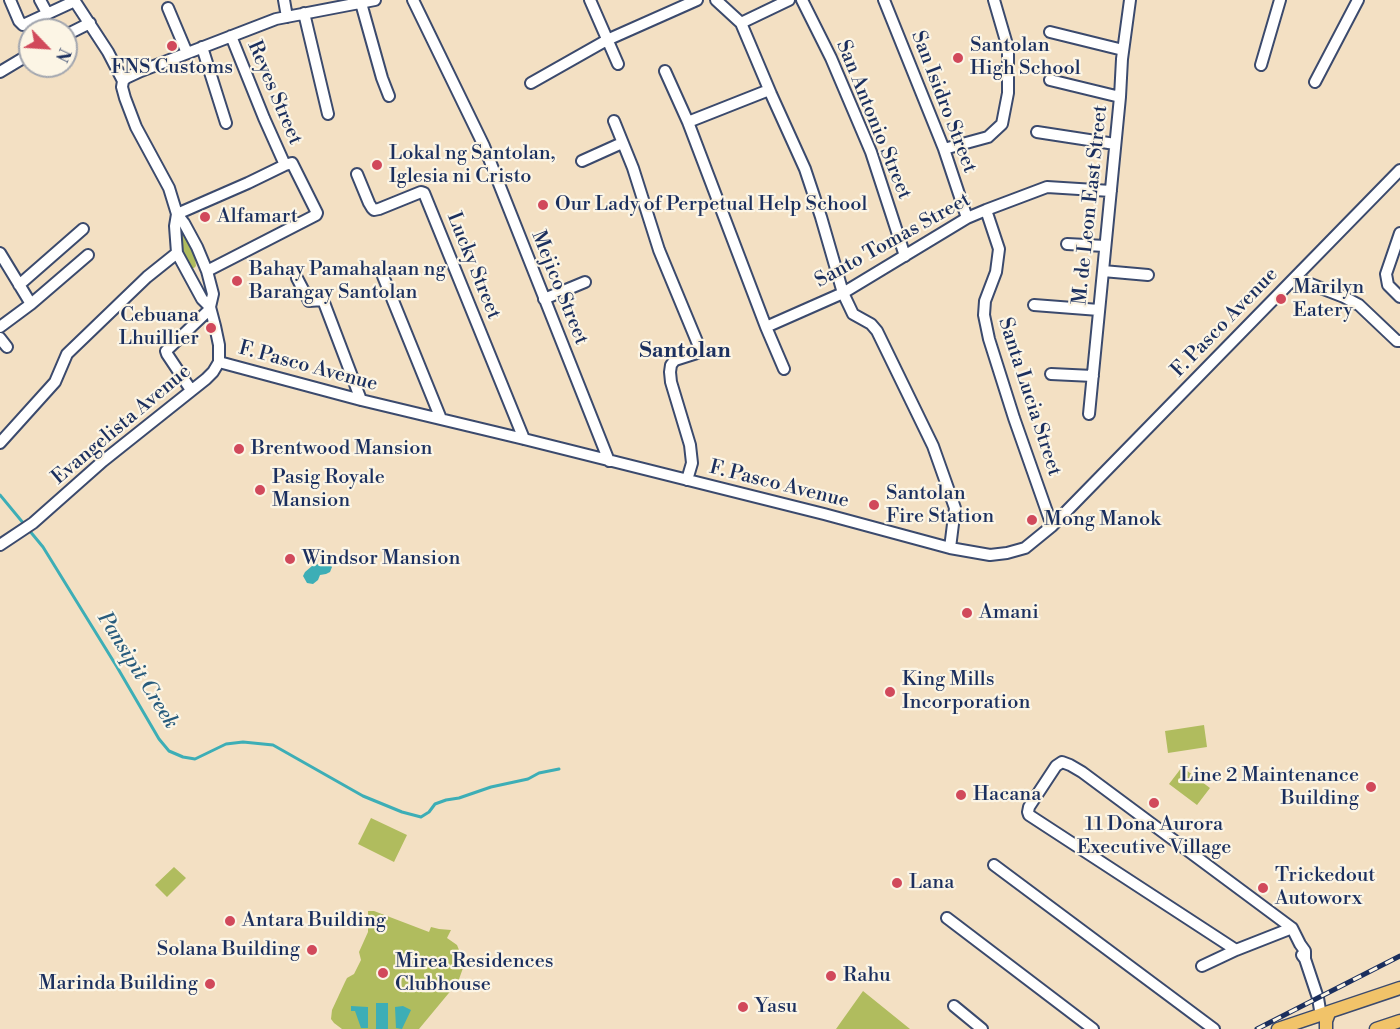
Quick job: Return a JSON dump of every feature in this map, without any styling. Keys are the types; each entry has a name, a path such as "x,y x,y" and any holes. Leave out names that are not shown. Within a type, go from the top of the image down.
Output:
{"main road":[{"path":"1278,1029 1400,988"},
{"path":"1320,1016 1317,1024 1321,1029"},
{"path":"1320,1016 1326,1021 1326,1029"},
{"path":"1376,1029 1400,1021"}],"street":[{"path":"10,0 23,25 74,1"},
{"path":"40,0 47,13"},
{"path":"284,0 287,17"},
{"path":"123,81 141,70 255,26 304,13 375,0"},
{"name":"Mejico Street","path":"413,0 484,146 609,461"},
{"path":"590,0 618,64"},
{"path":"531,83 607,40 697,0"},
{"path":"717,0 741,24 805,169 843,293 853,314 871,324 877,331 933,446 955,508 950,548"},
{"path":"741,24 789,0"},
{"name":"San Antonio Street","path":"802,0 831,58 871,152 905,256"},
{"name":"San Isidro Street","path":"884,0 944,149 967,218"},
{"path":"944,149 988,137 1002,124 1008,93 1008,48 994,0"},
{"name":"M. de Leon East Street","path":"1089,414 1123,50 1130,0"},
{"path":"1261,65 1280,0"},
{"path":"1315,82 1358,0"},
{"name":"Evangelista Avenue","path":"0,545 33,523 103,461 213,372 219,362 219,345 209,302 207,271 197,247 177,214 169,188 133,120 122,87 123,81 108,52 74,1"},
{"path":"361,3 389,96"},
{"path":"168,8 187,53"},
{"path":"304,13 328,114"},
{"path":"78,29 90,23"},
{"path":"1050,32 1123,50"},
{"name":"Reyes Street","path":"207,271 317,213 292,163 285,165 231,36"},
{"path":"202,47 226,123"},
{"path":"0,72 18,61"},
{"path":"665,70 688,122 784,369"},
{"path":"1050,80 1120,97"},
{"path":"688,122 769,90"},
{"path":"614,121 633,168 659,250 699,349 697,353 675,360 670,372 690,445 692,463 687,480"},
{"path":"1037,132 1114,144"},
{"path":"582,161 622,143"},
{"path":"177,214 285,165"},
{"name":"F. Pasco Avenue","path":"219,362 361,400 824,514 950,548 990,555 1007,553 1024,548 1053,526 1400,170"},
{"name":"Lucky Street","path":"357,174 374,210 421,192 424,194 524,439"},
{"name":"Santo Tomas Street","path":"766,327 843,293 967,218 986,210 1047,187 1111,191"},
{"name":"Santa Lucia Street","path":"986,210 999,245 996,272 985,301 984,315 989,339 1014,418 1053,526"},
{"name":"Evangelista Avenue","path":"177,214 175,226 177,253 209,302"},
{"path":"19,285 83,230"},
{"path":"1400,233 1386,274 1389,285 1400,297"},
{"path":"1067,244 1105,246"},
{"path":"0,253 31,304"},
{"path":"0,443 55,382 67,354 147,277 177,253"},
{"path":"0,327 31,304 88,255"},
{"path":"1103,271 1148,274"},
{"path":"384,276 441,419"},
{"path":"297,278 309,301 323,300 361,400"},
{"path":"1295,278 1359,305 1399,341"},
{"path":"544,299 585,282"},
{"path":"191,390 166,351 209,302"},
{"path":"1034,305 1099,310"},
{"path":"1051,374 1093,376"},
{"path":"1236,950 1029,815 1029,807 1056,766 1062,762 1082,772 1292,927 1305,951 1305,959 1318,998 1320,1016"},
{"path":"994,865 1214,1029"},
{"path":"947,918 1093,1029"},
{"path":"1202,966 1292,927"},
{"path":"954,1006 982,1029"}],"green space":[{"path":"181,230 187,233 195,258 194,268 191,268 179,241"},
{"path":"1204,725 1207,747 1168,753 1165,731"},
{"path":"1182,767 1210,788 1197,805 1169,784"},
{"path":"371,818 407,835 394,862 358,844"},
{"path":"174,867 186,878 167,897 155,885"},
{"path":"368,911 374,911 429,932 431,927 451,930 447,938 457,945 463,960 463,968 458,982 419,1029 342,1029 331,1019 332,1010 347,978 354,974 361,960 359,952 368,932"},
{"path":"863,991 910,1029 836,1029"}],"water":[{"path":"325,562 332,567 330,572 320,575 313,584 307,583 303,576 305,572 312,566"},
{"path":"376,1003 388,1003 388,1029 376,1029"},
{"path":"351,1006 368,1007 368,1028 361,1028 355,1011 351,1011"},
{"path":"403,1006 411,1010 402,1029 396,1028 395,1007"}],"waterway":[{"name":"Pansipit Creek","path":"0,495 43,547 159,739 169,751 195,759 226,744 243,742 273,745 363,796 421,817 435,804 446,800 559,769"}],"railway":[{"path":"1257,1029 1400,956"}],"place":[{"name":"FNS Customs","path":"172,46"},
{"name":"Santolan High School","path":"958,58"},
{"name":"Lokal ng Santolan, Iglesia ni Cristo","path":"377,165"},
{"name":"Our Lady of Perpetual Help School","path":"543,205"},
{"name":"Alfamart","path":"205,217"},
{"name":"Bahay Pamahalaan ng Barangay Santolan","path":"237,281"},
{"name":"Marilyn Eatery","path":"1281,299"},
{"name":"Cebuana Lhuillier","path":"211,328"},
{"name":"Brentwood Mansion","path":"239,449"},
{"name":"Pasig Royale Mansion","path":"260,490"},
{"name":"Santolan Fire Station","path":"874,505"},
{"name":"Mong Manok","path":"1032,520"},
{"name":"Windsor Mansion","path":"290,559"},
{"name":"Amani","path":"967,613"},
{"name":"King Mills Incorporation","path":"890,692"},
{"name":"Line 2 Maintenance Building","path":"1371,787"},
{"name":"Hacana","path":"961,795"},
{"name":"11 Dona Aurora Executive Village","path":"1154,803"},
{"name":"Lana","path":"897,883"},
{"name":"Trickedout Autoworx","path":"1263,888"},
{"name":"Antara Building","path":"230,921"},
{"name":"Solana Building","path":"312,950"},
{"name":"Mirea Residences Clubhouse","path":"383,973"},
{"name":"Rahu","path":"831,976"},
{"name":"Marinda Building","path":"210,984"},
{"name":"Yasu","path":"743,1007"}],"district":[{"name":"Santolan","path":"685,352"}]}
